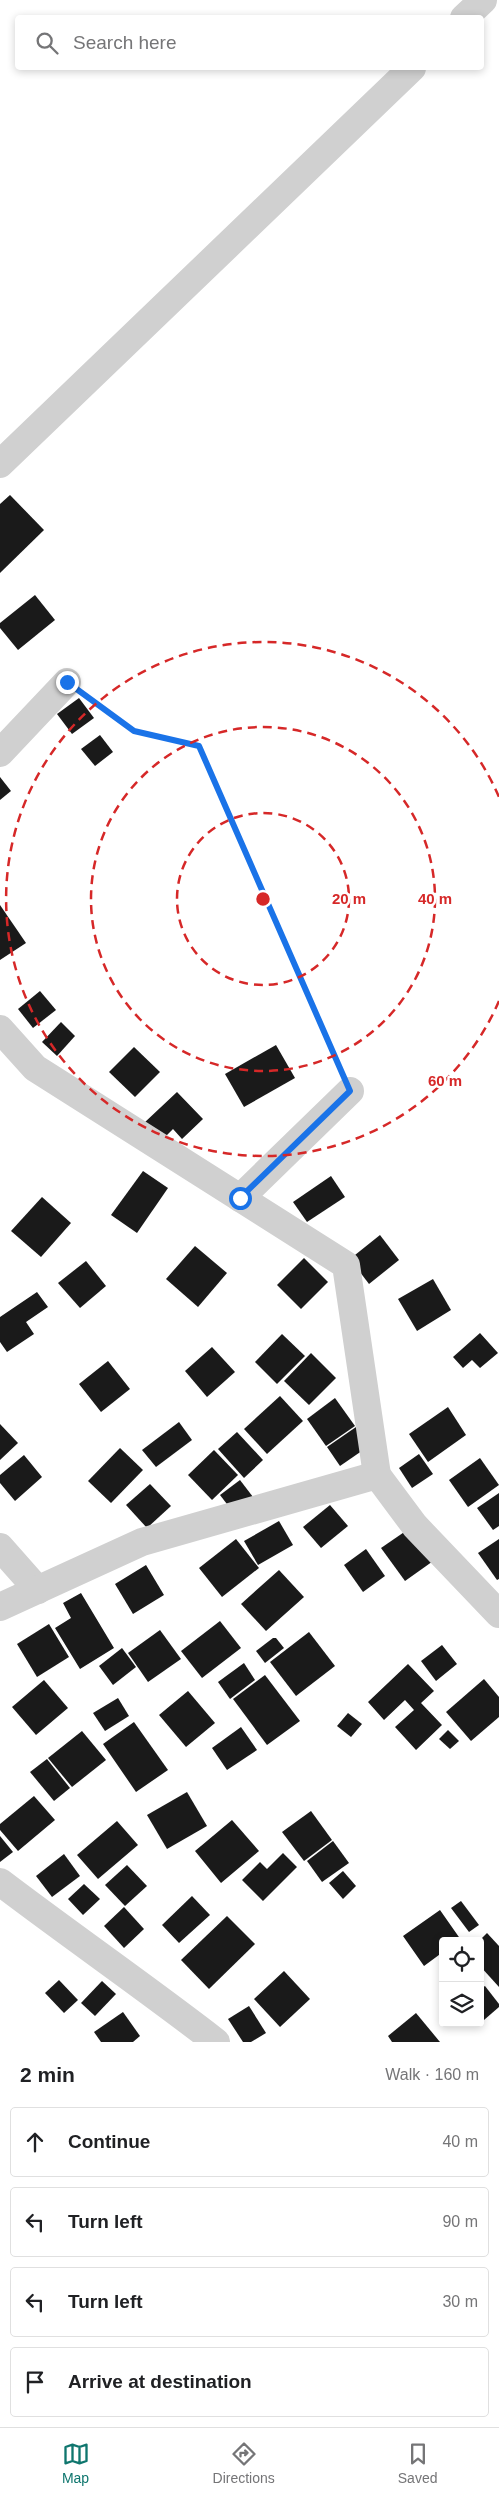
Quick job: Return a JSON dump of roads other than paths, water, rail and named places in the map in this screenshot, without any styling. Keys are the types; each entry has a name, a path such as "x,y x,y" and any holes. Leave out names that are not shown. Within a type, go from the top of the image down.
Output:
{"street":[{"path":"467,15 483,0"},
{"path":"0,464 410,70"},
{"path":"0,753 67,682"},
{"path":"0,1029 35,1068 346,1265 377,1475 415,1526 499,1614"},
{"path":"240,1198 350,1091"},
{"path":"0,1607 142,1542 377,1475"},
{"path":"0,1547 38,1590"},
{"path":"0,1882 75,1939 150,1990 216,2042"}]}
